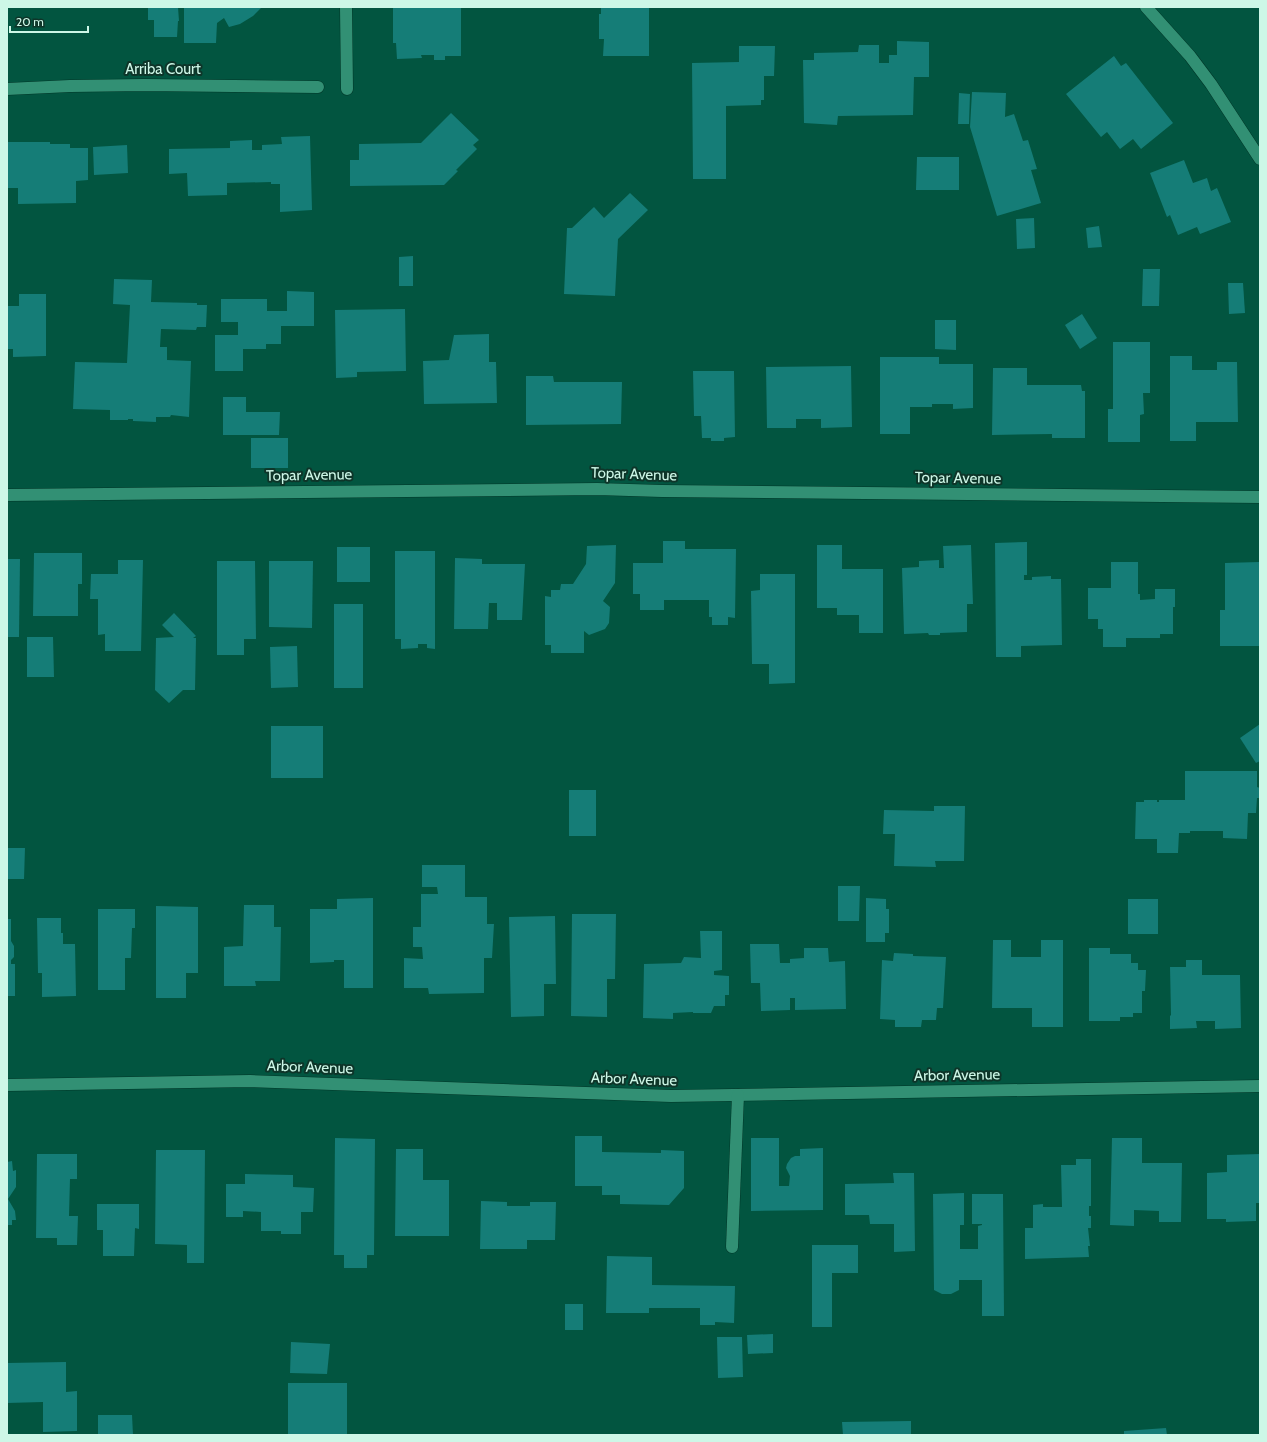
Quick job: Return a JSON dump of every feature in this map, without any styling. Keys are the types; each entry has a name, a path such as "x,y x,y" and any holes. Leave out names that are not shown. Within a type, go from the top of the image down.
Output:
{"street":[{"path":"346,7 347,89"},
{"path":"1146,7 1180,43 1194,61 1211,84 1260,159"},
{"name":"Arriba Court","path":"7,89 144,85 318,87"},
{"name":"Topar Avenue","path":"7,495 597,488 662,491 1260,497"},
{"name":"Arbor Avenue","path":"7,1085 250,1081 663,1096 1260,1086"},
{"path":"732,1247 738,1095"}],"building":[{"path":"148,7 178,7 179,21 177,37 154,37 154,20 148,20"},
{"path":"184,7 262,7 253,16 240,24 229,27 224,18 217,23 216,43 184,43"},
{"path":"393,7 461,7 461,56 445,56 445,60 434,60 434,55 421,55 422,58 397,59 396,43 393,43"},
{"path":"601,7 649,7 649,56 603,56 604,39 599,39 599,14 601,14"},
{"path":"897,41 929,42 929,77 914,77 913,115 838,116 837,125 804,123 803,60 814,60 814,53 858,52 859,45 879,45 879,63 889,63 889,55 897,55"},
{"path":"739,46 775,46 774,76 764,76 764,100 761,100 761,105 726,106 726,179 693,179 692,63 739,62"},
{"path":"1114,56 1121,66 1126,63 1173,123 1141,149 1133,139 1120,149 1107,132 1101,137 1066,94"},
{"path":"972,92 1006,93 1005,117 1014,114 1023,141 1028,140 1037,169 1031,170 1041,203 997,216 970,127"},
{"path":"959,93 970,94 969,124 958,124"},
{"path":"451,113 479,140 473,145 477,149 456,170 458,171 444,185 350,186 350,160 359,160 359,144 421,143"},
{"path":"310,136 312,210 280,212 280,184 271,184 271,182 227,183 227,195 188,196 187,173 169,174 169,149 230,148 230,141 252,140 252,150 262,150 262,145 282,144 281,137"},
{"path":"7,142 50,142 50,144 70,144 70,148 88,148 88,180 76,181 76,203 18,204 18,188 7,188"},
{"path":"127,145 128,173 94,175 93,147"},
{"path":"917,157 959,157 959,190 916,190"},
{"path":"1184,160 1193,183 1207,178 1211,191 1217,188 1231,222 1200,234 1197,227 1178,235 1170,215 1167,217 1150,173"},
{"path":"630,193 648,210 618,239 615,296 564,294 567,228 572,228 594,207 604,218"},
{"path":"1034,218 1035,248 1017,249 1016,219"},
{"path":"1099,226 1102,247 1088,248 1086,228"},
{"path":"413,256 413,286 399,286 399,257"},
{"path":"1143,269 1160,269 1159,306 1142,306"},
{"path":"114,279 152,280 151,302 197,303 197,305 207,305 206,327 197,327 196,330 161,329 160,347 167,347 167,360 191,361 189,417 171,415 170,417 156,417 156,422 133,421 133,419 110,420 110,410 73,409 75,362 127,363 130,305 113,304"},
{"path":"1228,283 1243,283 1245,313 1229,314"},
{"path":"287,291 314,292 314,326 281,326 281,344 266,344 266,349 243,349 243,371 215,371 215,335 238,335 238,322 221,322 221,299 267,299 267,311 287,311"},
{"path":"19,294 46,294 46,356 13,357 13,349 7,349 7,306 19,306"},
{"path":"405,309 406,371 357,372 357,377 336,378 335,310"},
{"path":"1082,314 1097,338 1080,349 1065,325"},
{"path":"935,320 956,320 956,350 935,349"},
{"path":"489,334 489,362 496,362 497,403 424,404 423,361 449,360 454,335"},
{"path":"1113,342 1150,342 1150,393 1143,393 1144,414 1140,415 1140,442 1108,442 1108,409 1113,409"},
{"path":"1170,356 1192,356 1192,370 1217,370 1217,362 1237,362 1238,422 1196,422 1196,441 1170,441"},
{"path":"880,357 939,357 939,364 973,364 973,408 953,409 953,404 932,404 932,407 910,407 910,434 880,434"},
{"path":"851,366 852,427 821,428 821,419 796,419 796,428 767,428 766,367"},
{"path":"993,368 1027,368 1027,385 1081,385 1082,391 1085,391 1085,438 1052,438 1052,434 992,435"},
{"path":"693,371 734,371 735,437 724,438 724,441 711,441 711,438 702,438 701,416 694,416"},
{"path":"526,376 553,376 554,382 622,382 621,424 526,425"},
{"path":"223,397 246,397 246,412 280,412 279,435 223,435"},
{"path":"251,438 288,438 288,468 251,468"},
{"path":"663,541 685,541 685,549 736,549 735,618 728,617 728,625 712,625 712,617 709,617 709,600 664,600 664,610 640,610 640,594 633,594 633,563 663,563"},
{"path":"1027,542 1027,575 1024,575 1024,580 1032,580 1032,577 1051,576 1051,579 1061,579 1062,645 1021,646 1021,657 996,657 995,543"},
{"path":"616,545 615,583 603,601 610,607 609,623 605,629 589,635 584,631 584,653 551,653 551,645 545,645 545,596 551,597 551,590 560,590 561,584 573,584 586,564 587,546"},
{"path":"817,545 842,545 842,569 883,569 883,633 859,633 859,615 837,615 837,608 817,608"},
{"path":"971,545 973,604 967,604 967,632 940,633 940,635 929,635 928,633 904,634 902,568 919,567 919,561 939,560 939,568 944,568 943,546"},
{"path":"337,547 370,547 370,582 337,582"},
{"path":"395,551 435,551 435,649 427,648 427,644 418,644 418,648 401,649 401,639 395,639"},
{"path":"34,553 82,553 82,584 78,584 78,616 33,616"},
{"path":"455,558 482,559 482,564 525,564 522,620 497,620 497,603 489,603 488,629 454,629"},
{"path":"7,559 20,559 19,637 7,637"},
{"path":"118,560 143,560 141,651 105,651 105,634 98,635 98,599 90,599 91,574 118,574"},
{"path":"217,561 255,561 256,639 244,639 244,655 217,655"},
{"path":"269,561 313,561 312,628 269,627"},
{"path":"1111,562 1138,562 1138,594 1140,594 1140,600 1155,599 1155,589 1175,589 1173,634 1160,634 1160,638 1126,638 1126,647 1103,647 1103,629 1098,629 1098,619 1088,619 1088,588 1111,588"},
{"path":"1259,562 1259,646 1220,646 1220,610 1225,610 1225,563"},
{"path":"760,574 795,574 795,683 769,684 769,664 752,664 751,591 760,590"},
{"path":"334,604 363,604 363,688 334,688"},
{"path":"174,613 196,636 193,638 196,638 195,690 183,690 169,703 155,690 156,638 174,637 162,625"},
{"path":"27,637 53,637 54,677 27,677"},
{"path":"297,646 298,687 271,688 270,647"},
{"path":"1260,724 1260,761 1256,763 1240,738"},
{"path":"271,726 323,726 323,778 271,778"},
{"path":"1185,771 1257,771 1257,787 1260,788 1260,798 1257,798 1256,813 1248,813 1247,839 1223,838 1223,831 1190,831 1190,833 1179,833 1178,853 1157,853 1157,839 1135,839 1136,802 1144,802 1144,800 1157,800 1157,802 1159,802 1159,800 1185,800"},
{"path":"569,790 596,790 596,836 569,836"},
{"path":"934,806 965,806 964,861 935,861 936,867 894,866 895,834 883,834 884,810 934,811"},
{"path":"7,848 25,848 24,879 7,879"},
{"path":"422,865 465,865 465,897 487,897 487,924 494,924 492,958 484,958 484,993 429,994 428,988 404,988 404,958 423,959 422,947 413,947 413,927 421,927 421,894 438,894 437,887 422,887"},
{"path":"838,886 860,886 859,921 838,921"},
{"path":"373,898 373,988 344,988 344,960 310,963 310,909 337,909 337,899"},
{"path":"866,898 886,899 886,909 889,909 889,933 885,933 885,942 866,942"},
{"path":"1128,899 1158,899 1158,934 1128,934"},
{"path":"244,905 274,905 274,927 281,927 280,981 255,981 256,986 224,986 224,947 243,946"},
{"path":"156,906 198,907 198,973 186,973 186,998 156,998"},
{"path":"98,909 135,909 135,928 132,928 131,958 125,958 125,990 98,990"},
{"path":"572,914 616,914 615,979 607,979 607,1017 571,1016"},
{"path":"555,916 556,984 544,984 544,1016 511,1017 509,917"},
{"path":"37,918 61,918 63,944 75,944 76,996 42,997 42,973 38,973"},
{"path":"7,919 11,919 11,941 14,946 14,957 11,960 11,964 15,964 15,996 7,996"},
{"path":"700,931 722,931 722,970 714,971 714,975 729,976 729,995 725,995 725,1006 714,1006 711,1013 673,1013 673,1019 643,1018 644,964 681,963 684,957 701,958"},
{"path":"993,940 1011,940 1011,957 1041,957 1041,940 1063,940 1063,1027 1032,1027 1032,1008 992,1008"},
{"path":"750,944 779,944 780,963 790,963 790,959 804,958 804,948 828,948 829,962 845,961 846,1009 795,1010 795,998 790,998 790,1010 761,1011 760,983 751,983"},
{"path":"1089,948 1110,948 1110,954 1131,954 1131,963 1138,963 1138,970 1146,970 1145,991 1142,991 1142,1013 1133,1013 1133,1017 1120,1017 1120,1021 1089,1021"},
{"path":"894,953 913,954 913,956 946,957 943,1008 937,1008 936,1020 922,1020 921,1027 895,1027 895,1020 880,1019 882,960 893,961"},
{"path":"1186,960 1202,960 1202,975 1240,975 1241,1028 1215,1029 1215,1021 1196,1021 1197,1028 1170,1029 1170,967 1186,967"},
{"path":"575,1136 602,1136 602,1152 661,1153 661,1150 684,1151 684,1188 669,1205 620,1204 620,1195 602,1195 602,1186 575,1186"},
{"path":"335,1138 375,1139 374,1255 367,1255 367,1268 344,1268 344,1255 334,1255"},
{"path":"751,1138 779,1138 779,1186 789,1186 790,1176 786,1168 787,1164 791,1158 800,1156 800,1149 823,1148 823,1210 751,1211"},
{"path":"1112,1138 1142,1138 1142,1163 1182,1163 1181,1222 1159,1222 1159,1211 1134,1210 1134,1226 1110,1225"},
{"path":"396,1149 423,1149 423,1180 449,1180 449,1236 395,1236"},
{"path":"156,1150 205,1150 204,1263 187,1263 187,1245 155,1244"},
{"path":"37,1154 77,1154 77,1179 70,1179 69,1216 78,1216 77,1245 57,1245 57,1238 36,1238"},
{"path":"1260,1154 1260,1203 1256,1203 1256,1221 1226,1222 1226,1219 1207,1219 1207,1173 1227,1172 1227,1155"},
{"path":"1076,1159 1091,1159 1091,1206 1089,1206 1089,1216 1091,1216 1091,1228 1088,1228 1090,1246 1088,1246 1089,1257 1025,1259 1025,1228 1033,1228 1033,1205 1043,1204 1043,1207 1062,1207 1061,1165 1076,1165"},
{"path":"12,1161 13,1171 16,1170 16,1187 8,1199 15,1211 16,1220 12,1220 12,1225 7,1225 7,1162"},
{"path":"893,1173 914,1173 915,1251 894,1252 894,1224 870,1224 869,1215 845,1215 845,1184 894,1183"},
{"path":"245,1174 293,1175 293,1187 314,1188 313,1212 301,1212 301,1234 281,1234 281,1231 261,1231 261,1212 243,1211 243,1217 226,1217 226,1184 245,1184"},
{"path":"964,1193 964,1225 960,1225 960,1249 978,1249 978,1226 982,1224 972,1224 972,1194 1003,1194 1004,1316 982,1316 982,1280 959,1280 959,1290 951,1294 942,1294 934,1290 933,1194"},
{"path":"481,1201 507,1202 507,1206 530,1206 530,1202 556,1202 555,1240 527,1240 527,1249 480,1249"},
{"path":"97,1204 139,1204 139,1229 135,1228 134,1256 103,1256 103,1230 97,1230"},
{"path":"812,1245 858,1245 858,1273 832,1273 832,1327 812,1327"},
{"path":"607,1256 652,1257 652,1285 735,1286 734,1323 715,1322 715,1325 700,1325 700,1308 649,1308 649,1313 606,1313"},
{"path":"565,1304 583,1304 583,1330 565,1330"},
{"path":"773,1334 773,1353 748,1354 747,1335"},
{"path":"717,1337 742,1337 743,1377 718,1378"},
{"path":"291,1342 330,1344 327,1374 290,1373"},
{"path":"66,1362 66,1392 77,1391 77,1431 43,1432 43,1402 7,1403 7,1363"},
{"path":"288,1383 347,1383 347,1435 288,1435"},
{"path":"98,1415 132,1415 133,1435 98,1435"},
{"path":"911,1421 911,1435 843,1435 842,1422"},
{"path":"1166,1428 1167,1435 1124,1435 1124,1431"}]}
